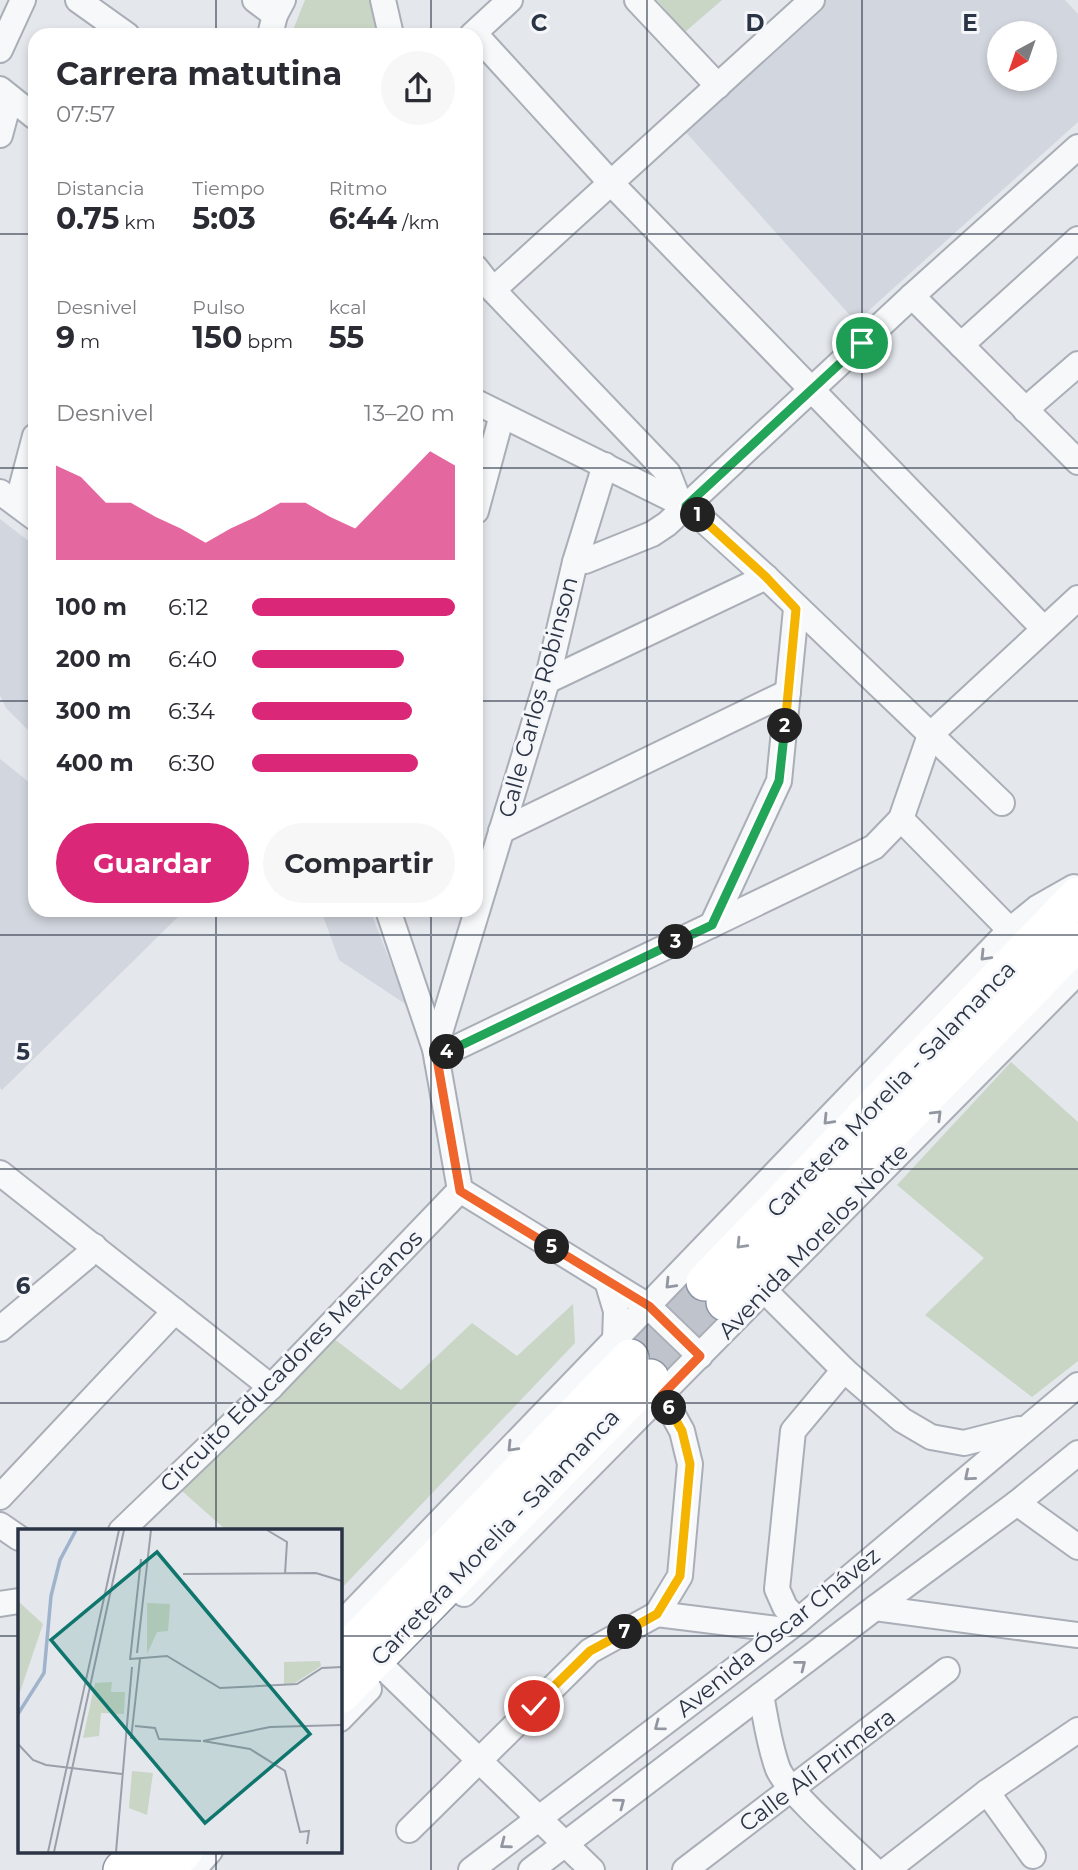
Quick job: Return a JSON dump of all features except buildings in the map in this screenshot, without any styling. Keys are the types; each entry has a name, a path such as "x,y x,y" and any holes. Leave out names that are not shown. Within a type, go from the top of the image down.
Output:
{"highway":[{"name":"Carretera Morelia - Salamanca","path":"1078,896 715,1292 1078,941"},
{"name":"Carretera Morelia - Salamanca","path":"341,1657 639,1368"},
{"name":"Carretera Morelia - Salamanca","path":"341,1694 639,1368"},
{"path":"121,1870 140,1853"},
{"path":"165,1870 182,1853"}],"street":[{"path":"0,50 23,0"},
{"path":"78,0 117,28"},
{"path":"255,0 276,17"},
{"path":"383,0 389,28"},
{"path":"481,28 510,0"},
{"path":"637,0 718,86"},
{"path":"493,290 812,0"},
{"path":"483,45 611,183 1044,629"},
{"path":"5,93 28,111"},
{"path":"0,135 5,93"},
{"path":"575,562 585,561 652,534 667,524 683,503 812,390 1078,147"},
{"path":"961,345 1078,239"},
{"path":"483,277 668,472 683,503"},
{"path":"912,296 1077,459"},
{"path":"1025,410 1078,363"},
{"path":"483,406 683,503 766,577 796,609 1002,803"},
{"path":"483,485 502,415"},
{"path":"17,504 28,462"},
{"name":"Calle Carlos Robinson","path":"483,893 547,681 575,562 605,465"},
{"path":"547,681 766,577"},
{"path":"436,1054 874,847 901,819 930,734 1078,598"},
{"path":"712,925 779,781 796,609"},
{"path":"501,831 788,692"},
{"path":"901,819 1010,930"},
{"name":"Avenida Morelos Norte","path":"341,1717 387,1671 639,1368 649,1306 1010,930 1037,908 1078,885"},
{"path":"390,917 436,1054 460,1191 649,1306 700,1356"},
{"name":"Calle Carlos Robinson","path":"436,1054 476,917"},
{"name":"Avenida Morelos Norte","path":"341,1624 639,1368 700,1356 1078,972"},
{"path":"2,1178 94,1246 271,1387"},
{"name":"Circuito Educadores Mexicanos","path":"123,1529 271,1387 460,1191"},
{"path":"0,1329 86,1257 94,1246"},
{"path":"409,1830 590,1651 657,1614 680,1576 690,1464 682,1431 639,1368 607,1281"},
{"path":"764,1290 844,1370 902,1420 931,1437 964,1443 1027,1427"},
{"path":"0,1497 175,1311"},
{"path":"657,1614 792,1626 777,1589 793,1431 844,1370"},
{"name":"Avenida Óscar Chávez","path":"471,1870 792,1626 1078,1385"},
{"name":"Avenida Óscar Chávez","path":"531,1870 1017,1503 1078,1453"},
{"path":"1017,1503 1078,1547"},
{"path":"0,1525 18,1537"},
{"path":"0,1604 18,1601"},
{"path":"875,1608 1078,1635"},
{"name":"Calle Alí Primera","path":"685,1870 947,1670"},
{"path":"387,1671 592,1870"},
{"path":"761,1695 779,1771 792,1789 874,1870"},
{"path":"899,1867 987,1792 1078,1730"},
{"path":"987,1792 1034,1856"},
{"path":"121,1870 127,1853"},
{"path":"193,1870 208,1853"}],"shaded area":[{"path":"823,0 1065,0 1078,14 1078,122 856,322 683,129"},
{"path":"0,519 28,541 28,730 6,708 0,695"},
{"path":"0,759 28,781 28,917 178,917 2,1090"},
{"path":"324,917 373,917 407,1005 339,960"}],"green space":[{"path":"305,0 373,0 378,28 294,28"},
{"path":"657,0 722,0 685,32"},
{"path":"1011,1062 1078,1122 1078,1361 1032,1397 925,1315 984,1258 897,1185"},
{"path":"573,1304 575,1343 341,1589 341,1529 225,1529 182,1491 329,1335 401,1390 472,1323 517,1356"}],"tunnel":[{"path":"630,1358 705,1282"},
{"path":"650,1378 725,1302"}],"route":[{"path":"534,1706 590,1651 657,1614 680,1576 690,1464 682,1431 662,1395 700,1356 649,1306 460,1191 437,1059 445,1052 712,925 779,781 796,609 766,577 686,506 862,343"}]}
